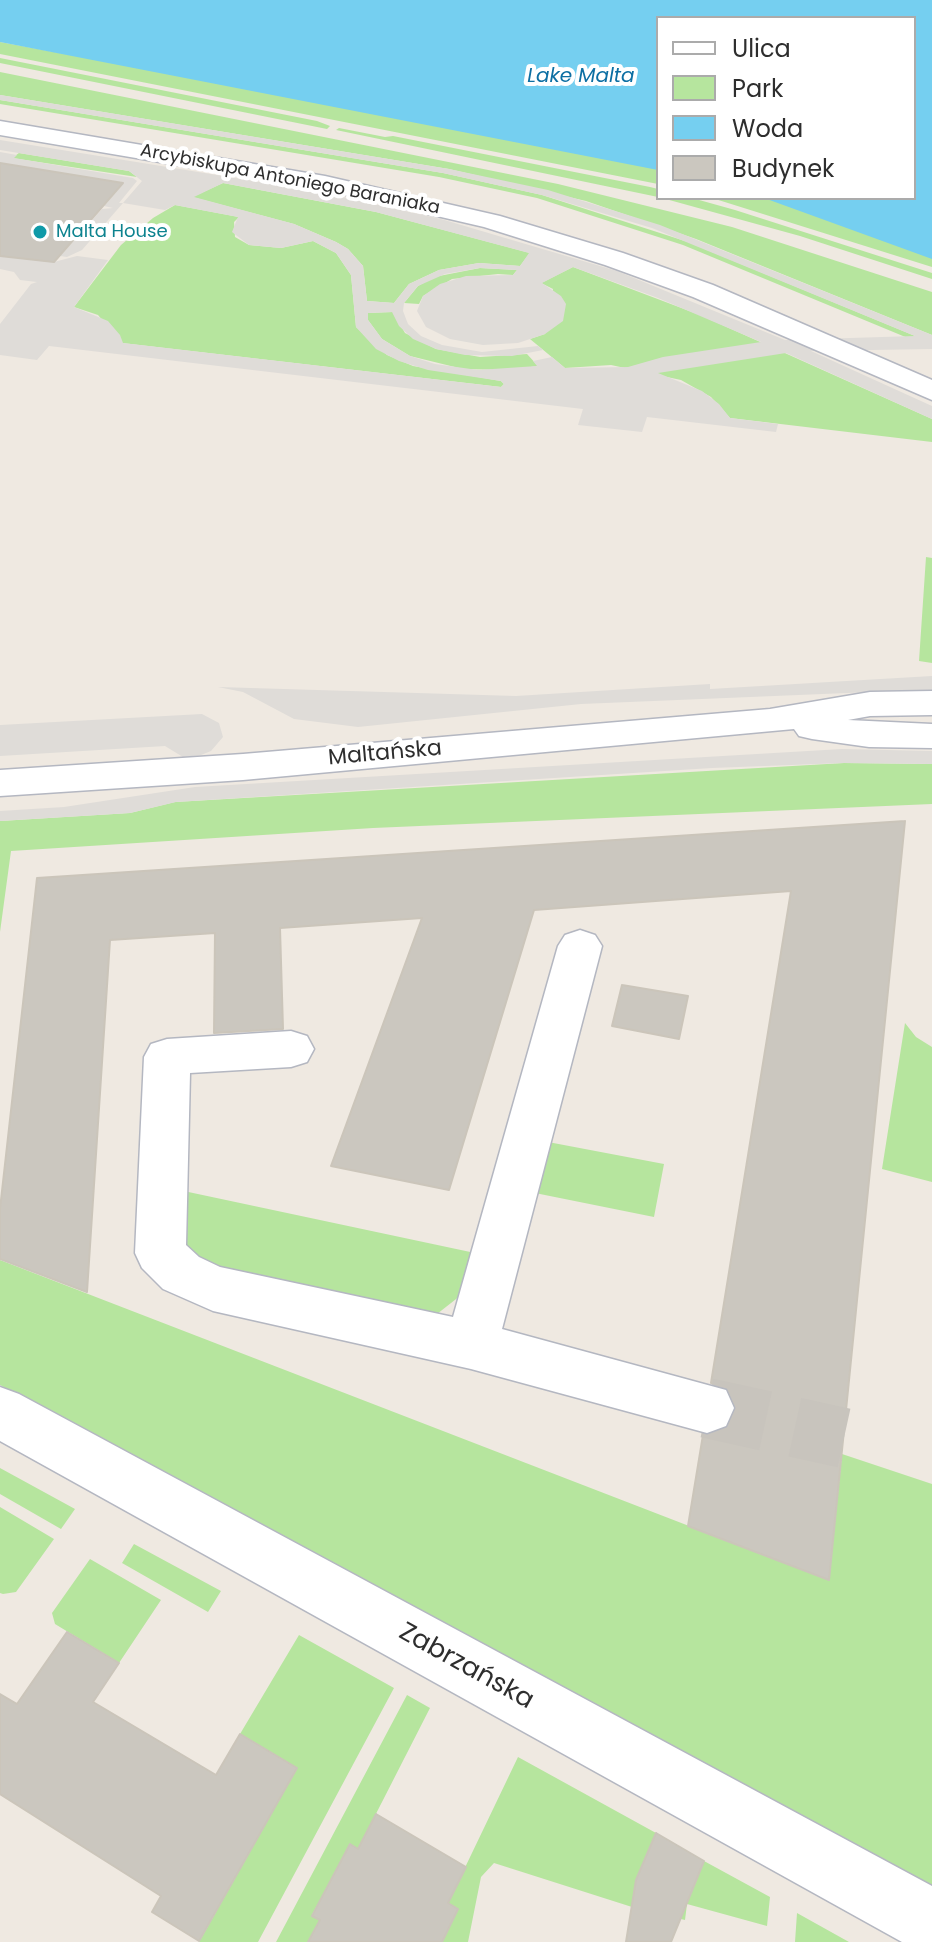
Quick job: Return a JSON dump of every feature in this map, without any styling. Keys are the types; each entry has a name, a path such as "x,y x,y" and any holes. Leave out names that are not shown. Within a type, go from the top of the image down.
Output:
{"street":[{"name":"Arcybiskupa Antoniego Baraniaka","path":"0,110 349,168 533,208"},
{"name":"Arcybiskupa Antoniego Baraniaka","path":"0,128 340,186 491,221 601,254 690,287 932,391"},
{"name":"Maltańska","path":"0,783 243,767 770,721 870,704 932,703"},
{"name":"Maltańska","path":"770,721 869,735 932,736"},
{"path":"471,1345 580,946"},
{"path":"291,1049 167,1057 160,1253 181,1273 213,1288 471,1345 707,1408"},
{"name":"Zabrzańska","path":"0,1412 932,1922"}],"green space":[{"path":"0,42 656,163 656,184 0,54"},
{"path":"0,58 330,126 327,129 0,63"},
{"path":"0,72 558,184 732,227 932,292 932,335 696,239 586,201 449,169 0,95"},
{"path":"0,100 443,173 542,195 688,242 932,343 932,348 683,245 537,198 439,177 0,104"},
{"path":"336,130 393,136 650,187 656,188 656,197"},
{"path":"19,153 129,171 137,177 12,158"},
{"path":"223,183 376,212 530,253 520,266 479,263 439,270 409,284 394,303 367,301 363,266 348,249 294,224 192,197"},
{"path":"669,200 699,200 735,210 932,273 932,279 800,236"},
{"path":"718,200 785,200 932,253 932,267"},
{"path":"175,205 239,217 234,222 235,237 249,245 281,248 313,241 336,253 351,275 356,327 387,355 413,366 504,384 501,387 122,343 98,315 74,307 121,245 153,218"},
{"path":"573,267 700,315 932,419 932,442 730,418 711,397 681,380 611,365 565,368 530,339 545,334 553,289 541,283"},
{"path":"480,268 517,270 513,275 452,279 423,296 419,304 404,303 418,286 434,277"},
{"path":"393,312 405,333 436,349 480,357 527,354 538,366 509,370 463,369 410,356 382,339 368,320 367,313"},
{"path":"926,557 932,558 932,663 919,661"},
{"path":"844,763 932,764 932,804 373,828 11,851 0,932 0,821 130,813 175,802"},
{"path":"905,1023 916,1037 932,1047 932,1182 882,1169"},
{"path":"548,1142 664,1164 654,1217 535,1193"},
{"path":"179,1190 475,1253 465,1292 437,1314 210,1272 184,1253"},
{"path":"0,1260 829,1580 842,1454 932,1484 932,1886 0,1385"},
{"path":"0,1468 75,1509 61,1529 0,1494"},
{"path":"0,1507 54,1539 16,1592 3,1594 0,1593"},
{"path":"134,1544 221,1591 208,1612 122,1563"},
{"path":"90,1559 161,1600 119,1663 55,1624 52,1613"},
{"path":"299,1635 394,1688 258,1942 199,1942 297,1768 240,1734"},
{"path":"407,1695 430,1708 358,1849 350,1845 312,1915 320,1920 308,1942 276,1942"},
{"path":"518,1757 656,1833 643,1865 691,1892 704,1861 770,1897 767,1926 687,1904 685,1920 632,1907 494,1863 481,1877 468,1942 442,1942 448,1903"},
{"path":"797,1913 849,1942 795,1942"}],"shaded area":[{"path":"0,95 449,169 548,190 660,225 932,335 932,349 811,351 932,406 932,419 786,353 658,373 702,391 719,404 730,418 778,424 776,432 647,417 642,432 578,425 583,409 49,346 37,360 0,355 0,324 31,284 37,282 20,280 14,272 0,269 0,256 54,262 77,256 108,260 74,307 108,321 123,343 501,387 504,384 501,381 428,370 399,361 376,349 356,327 351,275 336,253 313,241 281,248 249,245 232,232 238,217 175,205 165,210 123,203 142,181 129,171 0,150 0,140 316,191 441,219 617,271 785,340 915,336 652,228 542,195 443,173 0,100","holes":["223,183 376,212 529,253 520,266 479,263 439,270 409,284 394,303 367,301 363,266 348,249 294,224 194,197","573,267 658,298 761,342 663,357 628,367 565,368 552,357 533,361 537,366 478,370 435,364 410,356 382,339 368,320 368,313 392,312 399,326 413,339 436,349 465,355 512,356 543,350 538,346 482,352 442,345 421,336 408,324 403,311 404,303 418,286 445,274 480,268 517,270 513,275 466,276 440,284 423,296 417,311 426,327 450,339 483,345 518,343 545,334 563,321 566,304 561,296 542,283"]},
{"path":"0,152 17,155 14,158 133,178 137,181 119,203 123,203 82,250 67,257 60,256 102,209 113,208 104,206 124,183 0,163"},
{"path":"932,676 932,692 581,704 358,727 294,719 243,692 218,687 516,696 710,684 710,689"},
{"path":"202,714 219,723 223,737 211,751 201,755 183,757 165,746 0,756 0,725"},
{"path":"842,749 932,751 932,764 844,763 712,768 176,802 130,813 0,821 0,811 64,807 195,787"}],"water":[{"name":"Lake Malta","path":"0,0 932,0 932,259 770,200 916,200 916,16 656,16 656,170 0,42"}],"building":[{"name":"Malta House","path":"0,163 123,183 54,262 0,256"},
{"path":"905,821 829,1580 688,1526 703,1435 727,1429 737,1409 729,1389 711,1383 791,891 534,910 449,1190 331,1166 422,918 280,928 283,1029 214,1033 215,933 110,940 87,1292 0,1259 0,1209 37,878"},
{"path":"622,985 688,996 679,1039 612,1026"},
{"path":"67,1632 119,1663 93,1702 216,1775 240,1734 297,1768 199,1941 152,1912 161,1896 0,1794 0,1694 17,1704"},
{"path":"376,1814 466,1867 448,1903 458,1909 442,1942 308,1942 320,1920 312,1916 350,1844 358,1849"},
{"path":"656,1833 704,1861 671,1942 626,1942 636,1880"}],"tunnel":[{"path":"707,1408 844,1438"}],"place":[{"name":"Malta House","path":"40,232"}]}
